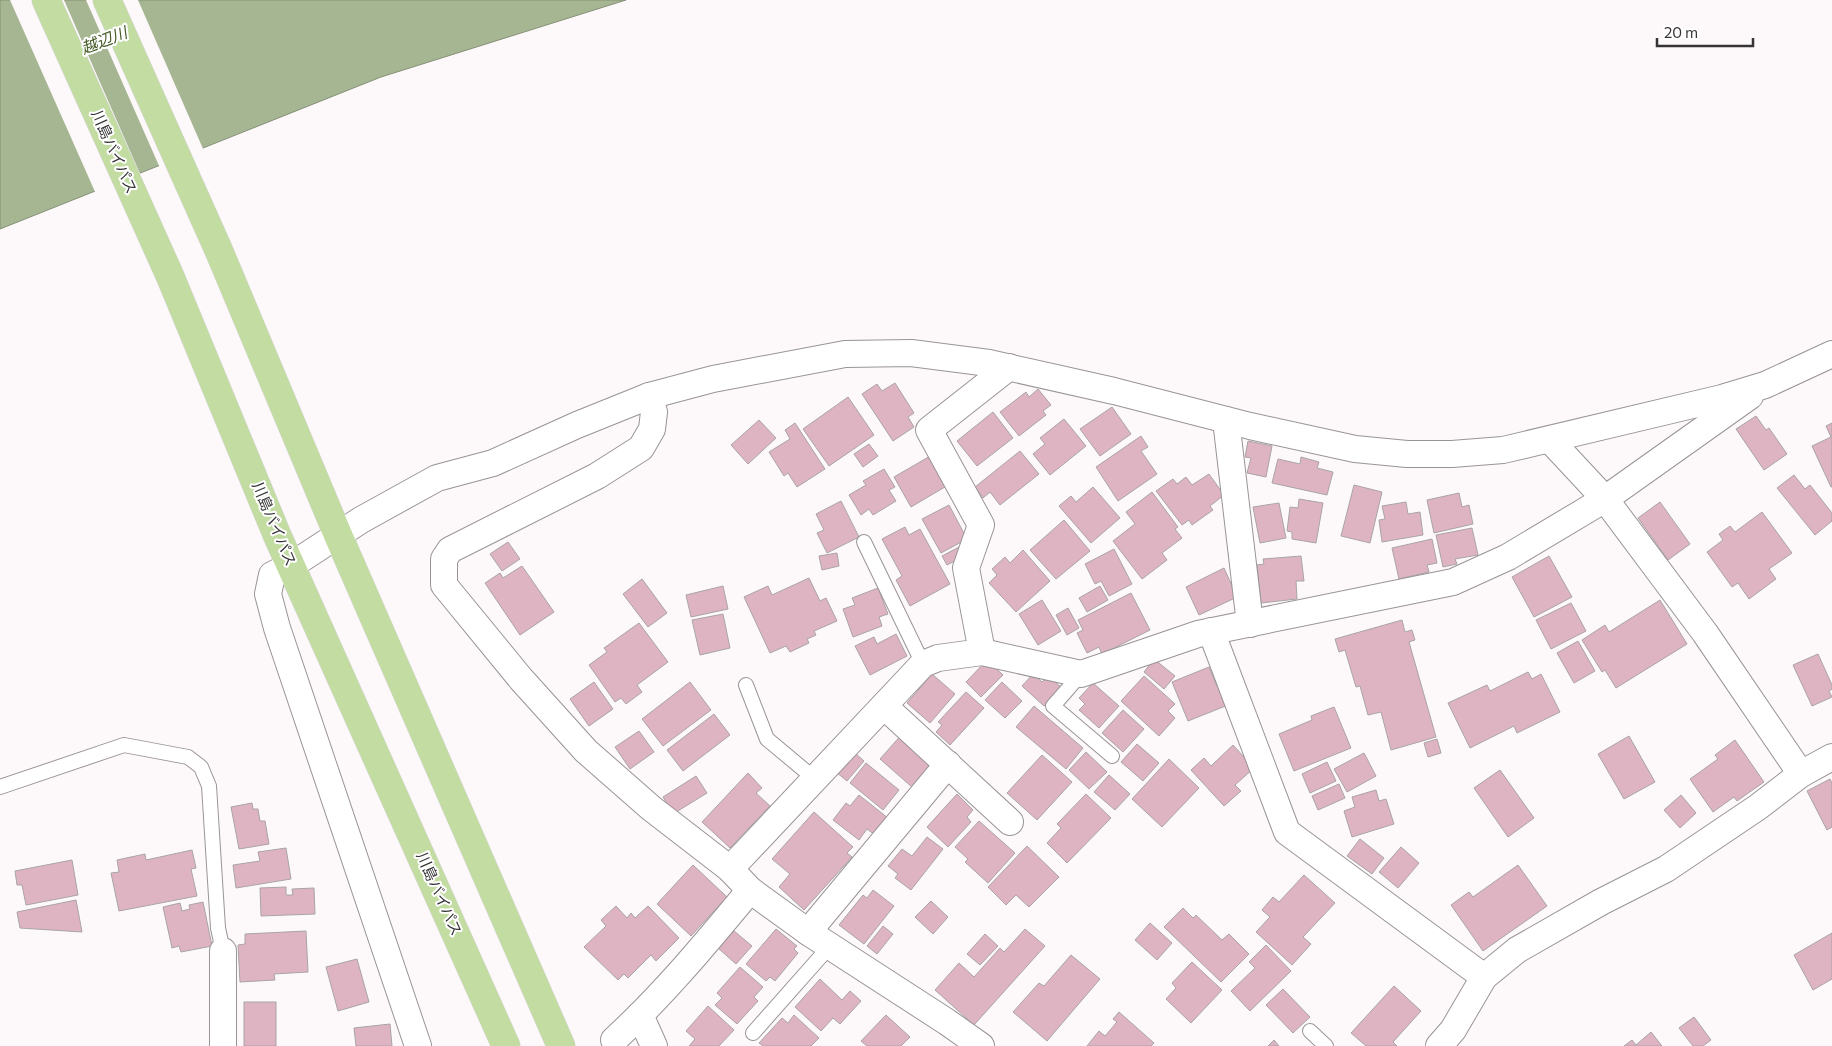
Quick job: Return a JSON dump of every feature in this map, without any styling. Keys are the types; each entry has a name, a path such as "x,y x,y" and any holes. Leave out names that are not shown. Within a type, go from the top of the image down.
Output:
{"highway":[{"name":"川島バイパス","path":"46,0 170,276 278,535 506,1046"},
{"path":"107,0 219,251 334,524 561,1046"}],"street":[{"path":"418,1046 277,628 268,594 272,575 292,565 334,524 361,520 438,478 493,463 577,425 649,396 713,378 845,354 910,353 990,363 1355,449 1407,454 1452,454 1503,450 1550,440 1765,385 1832,354"},
{"path":"982,652 966,568 981,525 930,430 1009,367"},
{"path":"730,869 923,664 938,658 982,652 1081,674 1211,631 1452,582 1508,557 1605,499 1765,385"},
{"path":"649,396 654,412 652,430 641,448 597,476 450,550 444,559 444,585 521,679 586,751 651,808 730,869 750,890 808,932 981,1046"},
{"path":"1226,420 1250,624"},
{"path":"1550,440 1605,499 1705,633 1801,774"},
{"path":"1211,631 1287,832 1484,977"},
{"path":"884,706 1010,822"},
{"path":"1439,1046 1452,1030 1484,977 1517,950 1601,902 1666,869 1758,807 1801,774 1832,757"},
{"path":"808,932 948,764"},
{"path":"614,1040 694,958 750,890"},
{"path":"223,951 224,1046"},
{"path":"640,1015 654,1046"}],"lane":[{"path":"864,542 923,664"},
{"path":"1081,674 1054,706 1112,756"},
{"path":"746,685 768,739 815,779"},
{"path":"0,787 124,745 188,757 201,767 209,786 218,928 223,951"},
{"path":"753,1033 830,946"},
{"path":"1310,1031 1326,1046"}],"water":[{"name":"越辺川","path":"0,0 626,0 381,77 0,229"}],"pier":[{"path":"10,0 64,0 141,176 96,194"},
{"path":"86,0 138,0 204,151 160,168"}],"building":[{"path":"895,383 914,413 908,417 914,427 893,441 862,394 877,384 882,391"},
{"path":"1038,389 1051,405 1043,411 1046,415 1019,436 1000,412 1026,392 1029,397"},
{"path":"848,397 874,435 829,466 803,429"},
{"path":"1112,407 1131,434 1100,456 1080,429"},
{"path":"993,412 1013,438 977,466 957,441"},
{"path":"1756,416 1766,430 1769,428 1787,454 1764,470 1736,429"},
{"path":"1064,419 1086,446 1050,475 1033,454 1045,444 1040,438"},
{"path":"759,420 776,438 748,464 731,445"},
{"path":"795,423 825,469 797,487 788,473 784,476 769,452 790,439 785,430"},
{"path":"1832,423 1831,487 1812,446 1831,437 1826,426"},
{"path":"1141,436 1148,447 1141,451 1157,474 1118,501 1096,467"},
{"path":"1248,441 1272,446 1266,477 1247,473 1251,458 1245,457"},
{"path":"869,444 878,456 863,467 854,454"},
{"path":"1020,451 1039,474 1000,505 990,492 983,498 975,487"},
{"path":"932,455 950,484 911,507 894,477"},
{"path":"1301,457 1319,462 1317,468 1333,472 1327,495 1272,483 1278,459 1300,464"},
{"path":"884,469 895,487 889,490 896,501 873,515 869,509 861,515 849,495 866,485 863,481"},
{"path":"1209,474 1224,495 1210,506 1213,510 1192,525 1189,520 1182,525 1156,491 1173,479 1177,484 1186,477 1192,485"},
{"path":"1794,475 1805,489 1810,485 1832,513 1832,521 1815,535 1777,488"},
{"path":"1354,485 1382,492 1370,543 1341,536"},
{"path":"1093,487 1120,518 1091,543 1059,506 1071,496 1076,502"},
{"path":"1152,492 1178,527 1175,529 1182,538 1162,553 1167,560 1142,579 1113,541 1135,524 1126,512"},
{"path":"1459,493 1462,507 1469,505 1473,524 1434,533 1427,500"},
{"path":"1299,499 1323,503 1316,543 1292,539 1292,532 1287,531 1290,507 1298,508"},
{"path":"841,501 859,537 827,553 817,533 824,530 816,514"},
{"path":"1406,502 1408,514 1420,512 1423,535 1382,542 1379,520 1385,519 1382,506"},
{"path":"1660,502 1690,544 1668,560 1638,518"},
{"path":"1279,503 1286,538 1260,543 1253,507"},
{"path":"949,505 967,539 941,553 922,519"},
{"path":"1762,512 1792,553 1769,569 1776,579 1749,599 1738,583 1732,587 1707,552 1723,540 1719,534 1730,526 1735,532"},
{"path":"1064,520 1090,551 1056,579 1030,550"},
{"path":"905,527 909,535 920,529 950,584 910,606 896,580 902,576 882,539"},
{"path":"1472,528 1478,555 1455,559 1457,564 1443,567 1436,535"},
{"path":"1432,539 1437,563 1427,565 1429,572 1399,579 1392,548"},
{"path":"508,542 520,559 502,571 490,554"},
{"path":"959,547 964,556 947,565 942,556"},
{"path":"1114,549 1132,584 1109,596 1101,581 1095,584 1085,564"},
{"path":"1023,550 1050,581 1016,612 989,583 997,575 992,569 1005,557 1010,563"},
{"path":"837,553 839,566 822,570 819,556"},
{"path":"1301,556 1304,581 1296,581 1297,599 1261,603 1257,565 1264,564 1263,559"},
{"path":"1549,556 1572,597 1534,617 1512,577"},
{"path":"522,566 554,612 520,635 485,583 500,573 503,578"},
{"path":"1224,568 1237,597 1199,615 1186,587"},
{"path":"809,578 820,601 826,598 837,621 814,631 816,635 807,639 809,643 790,652 786,646 770,653 744,597 768,586 772,595"},
{"path":"642,579 667,613 648,627 623,594"},
{"path":"723,586 728,609 691,617 686,595"},
{"path":"1100,586 1108,600 1087,612 1079,598"},
{"path":"878,588 888,614 879,617 882,626 853,637 843,609 855,605 852,598"},
{"path":"1131,593 1150,630 1102,654 1099,647 1087,653 1077,633 1083,630 1078,620"},
{"path":"1042,600 1061,631 1038,645 1019,614"},
{"path":"1660,600 1687,644 1616,688 1605,670 1602,672 1582,640 1605,625 1609,632"},
{"path":"1571,603 1586,631 1551,649 1536,620"},
{"path":"1068,608 1079,628 1067,635 1056,615"},
{"path":"723,614 730,648 700,655 692,620"},
{"path":"1402,620 1405,632 1412,630 1415,640 1409,642 1436,737 1391,750 1381,712 1368,715 1360,686 1356,687 1345,650 1339,652 1335,639"},
{"path":"639,623 668,662 637,685 642,692 626,704 621,698 615,702 589,665 607,652 604,648"},
{"path":"896,634 907,656 870,675 855,646 874,637 877,644"},
{"path":"1578,641 1595,671 1574,683 1557,653"},
{"path":"1818,654 1832,685 1832,689 1829,691 1832,697 1812,706 1793,665"},
{"path":"1154,659 1175,676 1164,689 1144,672"},
{"path":"987,660 1003,675 981,697 966,682"},
{"path":"1209,667 1217,686 1220,685 1228,705 1188,721 1172,682"},
{"path":"1528,672 1532,679 1541,674 1560,712 1517,733 1514,726 1470,748 1448,703 1487,685 1490,691"},
{"path":"932,674 955,694 930,723 907,703"},
{"path":"1033,674 1042,682 1048,676 1061,687 1044,706 1022,686"},
{"path":"1144,676 1175,704 1168,711 1175,718 1159,736 1121,701"},
{"path":"594,682 613,709 589,726 570,699"},
{"path":"690,682 711,710 663,746 642,719"},
{"path":"1002,682 1022,701 1005,718 985,700"},
{"path":"1093,683 1119,706 1099,728 1079,710 1085,704 1079,698"},
{"path":"966,692 984,708 950,745 936,732 942,725 938,722"},
{"path":"1034,706 1083,748 1066,769 1016,727"},
{"path":"1334,707 1351,748 1294,771 1279,734 1312,720 1311,716"},
{"path":"1123,710 1144,729 1123,752 1102,733"},
{"path":"714,714 730,735 683,771 667,750"},
{"path":"639,731 654,752 630,769 615,747"},
{"path":"903,733 931,765 912,787 880,759"},
{"path":"1629,736 1655,782 1624,799 1598,754"},
{"path":"1437,739 1441,753 1428,757 1424,743"},
{"path":"1735,740 1764,782 1737,801 1734,797 1713,812 1690,779 1718,759 1715,755"},
{"path":"1137,744 1159,763 1143,781 1121,762"},
{"path":"1233,745 1254,768 1235,785 1241,791 1224,806 1191,770 1204,758 1211,766"},
{"path":"854,752 864,761 847,781 836,772"},
{"path":"1086,752 1107,772 1089,789 1069,770"},
{"path":"1364,753 1376,776 1347,792 1334,769"},
{"path":"1042,755 1072,782 1037,820 1007,793"},
{"path":"1169,759 1199,788 1162,827 1132,799"},
{"path":"1327,762 1336,781 1310,793 1302,774"},
{"path":"866,763 899,790 883,810 850,783"},
{"path":"1500,770 1534,818 1508,837 1474,788"},
{"path":"748,773 762,788 756,793 770,806 730,848 702,822"},
{"path":"1109,775 1130,794 1115,810 1094,792"},
{"path":"696,776 707,793 673,814 663,797"},
{"path":"1830,779 1832,783 1832,827 1827,830 1807,791"},
{"path":"1339,784 1345,798 1318,810 1312,796"},
{"path":"1376,790 1379,801 1386,799 1394,824 1352,837 1344,811 1355,807 1352,797"},
{"path":"957,794 973,810 967,817 971,822 948,847 927,827"},
{"path":"1086,794 1111,818 1067,863 1047,843 1061,828 1057,824"},
{"path":"859,795 888,818 875,835 867,829 859,840 833,820 846,803 850,806"},
{"path":"1681,795 1696,813 1680,828 1664,810"},
{"path":"252,803 253,809 258,809 260,821 265,821 269,844 239,849 231,807"},
{"path":"814,812 853,847 847,853 852,857 804,910 779,887 790,874 772,859"},
{"path":"979,821 1015,853 988,883 965,862 968,859 955,847"},
{"path":"927,837 943,849 911,890 895,878 898,874 888,866 902,849 912,856"},
{"path":"1360,839 1384,858 1372,874 1347,856"},
{"path":"1027,846 1059,877 1029,907 1016,895 1006,905 988,887"},
{"path":"1401,847 1419,863 1398,888 1379,872"},
{"path":"286,848 291,879 236,888 233,865 260,861 258,852"},
{"path":"192,850 196,868 191,869 197,896 119,911 111,873 119,872 117,860 145,854 146,860"},
{"path":"72,860 78,895 26,905 22,885 17,885 15,871"},
{"path":"693,865 727,897 691,936 657,904"},
{"path":"1518,865 1547,906 1483,951 1451,905 1469,892 1473,897"},
{"path":"1304,875 1335,903 1303,937 1311,944 1292,965 1256,932 1270,917 1262,910 1273,897 1279,902"},
{"path":"286,887 286,895 293,895 292,889 314,888 315,914 261,916 260,888"},
{"path":"873,890 894,906 864,944 839,925 863,895 867,898"},
{"path":"76,900 82,932 20,928 17,912"},
{"path":"931,901 948,917 933,934 915,917"},
{"path":"203,902 212,946 181,952 179,946 172,948 163,907 180,903 182,911 190,909 189,905"},
{"path":"616,906 627,918 631,913 635,918 648,906 679,938 656,961 651,955 628,978 624,974 618,980 584,947 606,926 601,920"},
{"path":"1183,908 1193,918 1196,915 1222,940 1229,934 1249,954 1221,982 1164,927"},
{"path":"1150,923 1172,943 1157,960 1135,940"},
{"path":"883,926 893,934 877,954 867,946"},
{"path":"776,929 797,946 794,949 798,953 775,981 770,977 766,981 746,964"},
{"path":"1025,929 1045,946 974,1025 935,990 959,963 974,977 1000,948 1004,952"},
{"path":"306,931 308,972 274,974 275,980 240,982 238,945 245,944 245,934"},
{"path":"734,931 752,946 736,964 718,948"},
{"path":"1832,933 1832,979 1813,990 1794,955"},
{"path":"985,934 998,946 980,965 967,954"},
{"path":"1266,945 1291,971 1250,1011 1231,991 1255,968 1249,962"},
{"path":"1071,955 1100,979 1047,1041 1013,1012 1039,983 1044,986"},
{"path":"357,959 369,1002 338,1011 326,967"},
{"path":"1192,962 1222,990 1191,1023 1166,999 1176,988 1172,983"},
{"path":"740,967 763,987 754,997 758,1001 737,1024 715,1005 722,998 717,993"},
{"path":"820,979 842,1000 850,991 861,1001 840,1024 833,1018 821,1031 795,1007"},
{"path":"1394,986 1421,1011 1393,1042 1397,1046 1366,1046 1351,1033"},
{"path":"1283,989 1310,1017 1293,1033 1266,1005"},
{"path":"244,1002 276,1002 276,1046 244,1046"},
{"path":"708,1006 734,1030 719,1046 689,1046 695,1039 686,1031"},
{"path":"1119,1012 1154,1043 1151,1046 1087,1046 1099,1031 1105,1036 1117,1022 1113,1019"},
{"path":"794,1015 819,1038 811,1046 763,1046 759,1043 782,1018 788,1023"},
{"path":"886,1015 910,1037 901,1046 867,1046 861,1041"},
{"path":"1694,1017 1711,1040 1703,1046 1693,1046 1679,1028"},
{"path":"390,1024 392,1046 356,1046 354,1028"},
{"path":"1651,1032 1662,1046 1624,1046 1632,1040 1636,1045"},
{"path":"1274,1040 1279,1046 1268,1046"}]}
